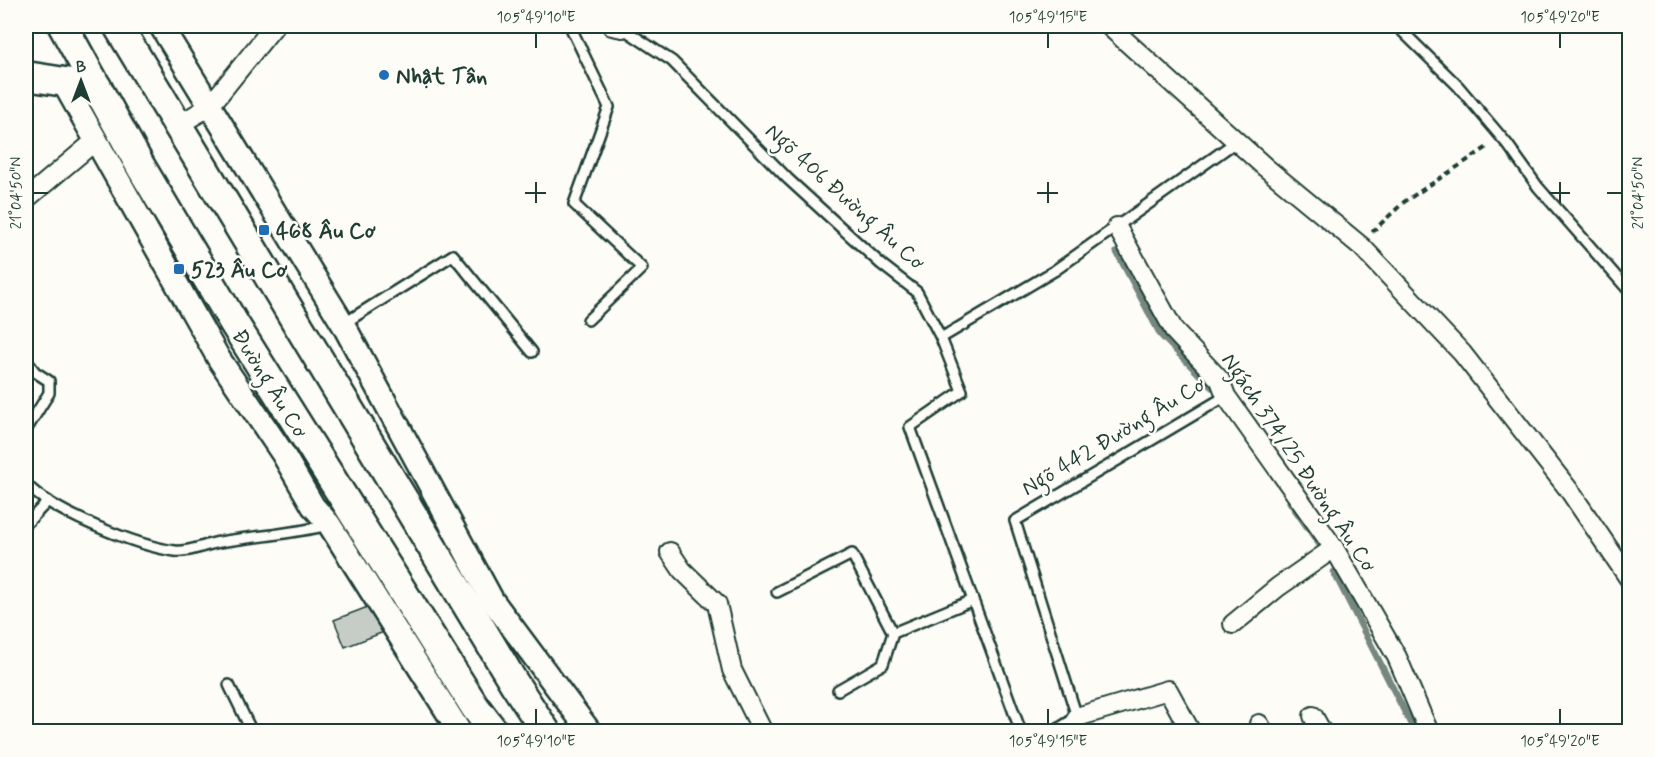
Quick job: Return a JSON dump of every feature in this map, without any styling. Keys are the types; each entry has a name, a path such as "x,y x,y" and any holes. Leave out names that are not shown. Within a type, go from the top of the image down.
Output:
{"main road":[{"name":"Đường Âu Cơ","path":"63,26 141,166 235,325 475,707 494,732"},
{"path":"118,26 514,683 546,732"},
{"path":"26,76 97,87"},
{"path":"475,707 514,683"}],"street":[{"path":"161,26 343,324 492,600 590,732"},
{"path":"178,125 209,107 274,26"},
{"path":"1109,26 1237,141 1362,248 1462,353 1569,490 1629,580"},
{"name":"Đường Âu Cơ","path":"62,80 219,359 283,454 313,506 329,524 460,732"},
{"path":"26,199 95,141"},
{"name":"Ngách 374/25 Đường Âu Cơ","path":"1117,227 1175,332 1220,380 1226,396 1334,548 1397,657 1429,732"},
{"path":"1233,624 1278,587 1334,548"},
{"path":"670,552 682,570 717,604 732,670 763,732"},
{"path":"1077,717 1168,690 1191,732"}],"lane":[{"path":"570,26 609,107 574,204 642,268 588,320"},
{"path":"1397,26 1458,86 1508,145 1538,187 1629,292"},
{"name":"Ngõ 406 Đường Âu Cơ","path":"617,27 672,61 788,179 881,264 917,292 941,338 962,391 910,427 1021,732"},
{"path":"941,338 1054,271 1237,141"},
{"path":"343,324 453,255 532,352"},
{"path":"26,360 35,372 49,381 49,393 26,430"},
{"name":"Ngõ 442 Đường Âu Cơ","path":"1077,717 1015,521 1226,396"},
{"path":"26,484 48,501 103,528 136,541 177,552 217,542 305,531 329,524"},
{"path":"26,524 48,501"},
{"path":"777,592 852,554 893,633 884,664 838,690"},
{"path":"893,633 973,600"},
{"path":"229,685 252,732"},
{"path":"1053,732 1077,717"}],"path":[{"path":"1362,248 1375,226 1404,201 1490,145 1508,145"}],"building":[{"path":"378,603 389,630 345,647 334,620"}],"waterway":[{"path":"1117,252 1161,335 1212,387"},
{"path":"1290,502 1320,545"},
{"path":"1334,572 1415,732"}],"place":[{"name":"Nhật Tân","path":"384,75"},
{"name":"468 Âu Cơ","path":"264,230"},
{"name":"523 Âu Cơ","path":"179,269"}]}
